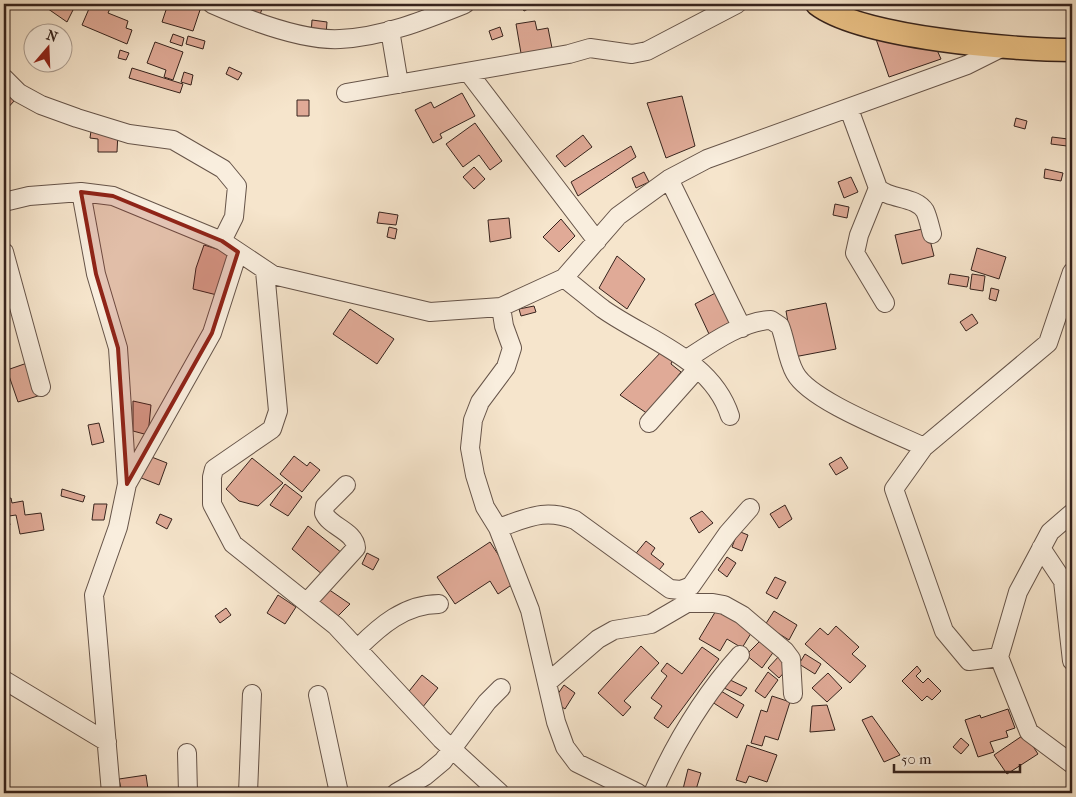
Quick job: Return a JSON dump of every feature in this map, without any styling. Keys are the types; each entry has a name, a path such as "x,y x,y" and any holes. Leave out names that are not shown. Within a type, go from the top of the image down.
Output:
{"main road":[{"path":"817,4 853,22 904,34 1003,47 1072,50"}],"street":[{"path":"212,4 276,29 338,40 390,30 465,4"},
{"path":"346,93 570,54 590,48 632,54 647,51 737,4"},
{"path":"390,30 399,84"},
{"path":"4,202 29,196 81,192 113,196 222,241 272,275 430,312 501,307 564,278 618,216 669,179 707,159 850,109 967,65 1003,47"},
{"path":"468,72 597,241"},
{"path":"4,78 19,94 41,105 130,134 173,140 223,168 236,186 234,217 222,241"},
{"path":"850,109 878,188 889,196 916,203 924,210 932,234"},
{"path":"669,179 742,328"},
{"path":"878,188 859,235 855,253 885,302"},
{"path":"81,192 96,274 118,348 127,484 118,526 94,595 111,793"},
{"path":"4,252 41,387"},
{"path":"127,484 212,333 238,252"},
{"path":"265,271 278,411 272,429 214,469 212,504 233,544 336,626 453,749 500,793"},
{"path":"999,657 970,660 944,631 894,489 924,447 1048,343 1072,272"},
{"path":"564,278 604,309 692,364 725,401 730,416"},
{"path":"501,307 512,348 506,367 480,402 473,420 470,442 475,475 485,507 498,528 530,610 560,736 577,763 638,793"},
{"path":"649,423 692,364 712,343 742,328 765,320 776,322 782,331 793,371 805,387 831,402 924,447"},
{"path":"307,602 356,548 352,538 328,519 324,513 325,506 346,485"},
{"path":"498,528 541,514 558,514 575,520 670,589 681,590 690,586 728,532 750,508"},
{"path":"1072,513 1050,532 1018,592 999,657 1029,732 1072,764"},
{"path":"1041,548 1068,578 1072,661"},
{"path":"547,683 598,639 614,630 651,624 686,603 713,603 742,615 785,651 791,659 793,694"},
{"path":"358,648 381,625 416,606 439,604"},
{"path":"653,793 670,755 710,691 740,655"},
{"path":"4,680 107,742"},
{"path":"396,793 436,768 453,749 487,702 501,688"},
{"path":"248,793 252,694"},
{"path":"318,695 339,793"},
{"path":"187,753 188,793"}],"highlighted area":[{"path":"81,192 113,196 222,241 238,252 212,333 127,484 118,348 96,274"}],"building":[{"path":"41,4 76,4 67,22"},
{"path":"91,4 112,4 108,13 128,21 126,28 132,30 127,44 82,25"},
{"path":"168,4 180,4 200,10 193,31 162,22"},
{"path":"251,4 262,9 258,20 246,16"},
{"path":"520,4 538,4 524,11"},
{"path":"312,20 327,22 326,35 311,34"},
{"path":"535,21 537,30 548,28 553,53 522,59 516,24"},
{"path":"500,27 503,36 492,40 489,31"},
{"path":"173,34 184,38 182,46 170,42"},
{"path":"188,36 205,41 203,49 186,44"},
{"path":"875,36 934,43 941,59 889,77"},
{"path":"155,42 183,52 173,80 164,77 166,70 147,63"},
{"path":"120,50 129,53 126,60 118,58"},
{"path":"229,67 242,73 238,80 226,74"},
{"path":"132,68 183,84 180,93 129,78"},
{"path":"184,72 193,75 191,85 181,82"},
{"path":"4,89 15,100 4,112"},
{"path":"462,93 475,116 440,134 442,138 433,143 415,110 431,102 434,108"},
{"path":"682,96 695,146 666,158 647,103"},
{"path":"297,100 309,100 309,116 297,116"},
{"path":"1016,118 1027,121 1025,129 1014,126"},
{"path":"475,123 502,161 490,170 479,155 463,167 446,144"},
{"path":"91,131 118,132 117,152 98,152 98,139 90,138"},
{"path":"583,135 592,147 565,167 556,156"},
{"path":"1052,137 1068,139 1067,146 1051,144"},
{"path":"631,146 636,157 578,196 571,182"},
{"path":"474,167 485,179 474,189 463,177"},
{"path":"1045,169 1063,173 1061,181 1044,178"},
{"path":"644,172 649,182 636,188 632,178"},
{"path":"851,177 858,192 844,198 838,182"},
{"path":"835,204 849,207 847,218 833,215"},
{"path":"379,212 398,215 396,225 377,223"},
{"path":"509,218 511,238 490,242 488,220"},
{"path":"561,219 575,236 559,252 543,237"},
{"path":"389,227 397,229 395,239 387,237"},
{"path":"927,228 934,256 902,264 895,235"},
{"path":"204,245 230,253 217,295 193,289 196,268"},
{"path":"977,248 1006,257 999,279 971,270"},
{"path":"617,256 645,279 627,309 599,288"},
{"path":"950,274 969,277 967,287 948,284"},
{"path":"972,274 985,276 983,291 970,289"},
{"path":"991,288 999,290 996,301 989,299"},
{"path":"719,291 732,321 709,334 695,304"},
{"path":"826,303 836,349 794,357 786,311"},
{"path":"534,306 536,312 521,316 519,309"},
{"path":"350,309 394,339 377,364 333,334"},
{"path":"972,314 978,323 966,331 960,322"},
{"path":"664,349 674,357 671,364 681,372 648,414 620,395"},
{"path":"30,362 41,395 18,402 7,370"},
{"path":"133,401 151,405 148,435 133,431"},
{"path":"99,423 104,442 92,445 88,425"},
{"path":"149,456 167,463 159,485 139,477"},
{"path":"294,456 307,466 310,462 320,470 302,492 280,474"},
{"path":"841,457 848,468 836,475 829,464"},
{"path":"252,458 283,483 258,506 239,501 226,489"},
{"path":"285,484 302,497 288,516 270,505"},
{"path":"62,489 85,496 83,502 61,496"},
{"path":"11,498 12,503 23,501 25,515 41,513 44,530 20,534 16,515 9,516 7,499"},
{"path":"94,504 107,504 104,520 92,520"},
{"path":"785,505 792,519 779,528 770,514"},
{"path":"702,511 713,523 699,533 690,518"},
{"path":"7,512 10,525 4,527 4,513"},
{"path":"160,514 172,519 167,529 156,523"},
{"path":"308,526 342,553 323,575 292,549"},
{"path":"738,531 748,535 742,551 732,547"},
{"path":"646,541 655,548 651,554 664,564 655,575 633,557"},
{"path":"490,542 516,582 498,594 490,581 455,604 437,577"},
{"path":"367,553 379,559 373,570 362,564"},
{"path":"727,557 736,563 727,577 718,570"},
{"path":"775,577 786,582 777,599 766,593"},
{"path":"328,589 350,604 338,616 317,600"},
{"path":"278,595 296,607 285,624 267,613"},
{"path":"226,608 231,615 220,623 215,616"},
{"path":"717,609 753,630 742,648 727,639 720,651 699,639"},
{"path":"774,611 797,625 789,640 765,625"},
{"path":"836,626 859,647 852,654 866,666 850,683 805,644 820,628 828,635"},
{"path":"765,636 777,647 762,668 746,655"},
{"path":"641,646 659,663 624,701 631,707 623,716 598,693"},
{"path":"702,647 719,659 668,728 654,718 662,706 651,698 667,676 661,671 667,663 682,674"},
{"path":"805,654 821,664 815,674 799,664"},
{"path":"780,655 791,665 779,678 768,668"},
{"path":"917,666 921,671 916,676 923,683 928,678 941,691 932,700 927,696 922,701 902,681"},
{"path":"768,672 778,680 765,698 755,691"},
{"path":"828,673 842,688 827,702 812,688"},
{"path":"422,675 438,688 422,708 406,695"},
{"path":"726,678 747,688 741,696 722,687"},
{"path":"564,685 575,693 565,709 553,701"},
{"path":"716,688 744,705 737,718 709,700"},
{"path":"772,696 790,702 778,740 765,736 762,746 751,743 761,710 767,712"},
{"path":"827,705 835,730 810,732 812,706"},
{"path":"1008,709 1015,728 1006,731 1008,737 990,742 994,752 978,757 965,720 980,715 981,718"},
{"path":"872,716 900,755 884,762 862,720"},
{"path":"1025,734 1038,754 1007,774 994,755"},
{"path":"961,738 969,745 961,754 953,747"},
{"path":"747,745 777,755 767,782 749,776 746,783 736,780"},
{"path":"688,769 701,773 695,793 682,793"},
{"path":"146,775 148,789 122,793 119,779"}]}
